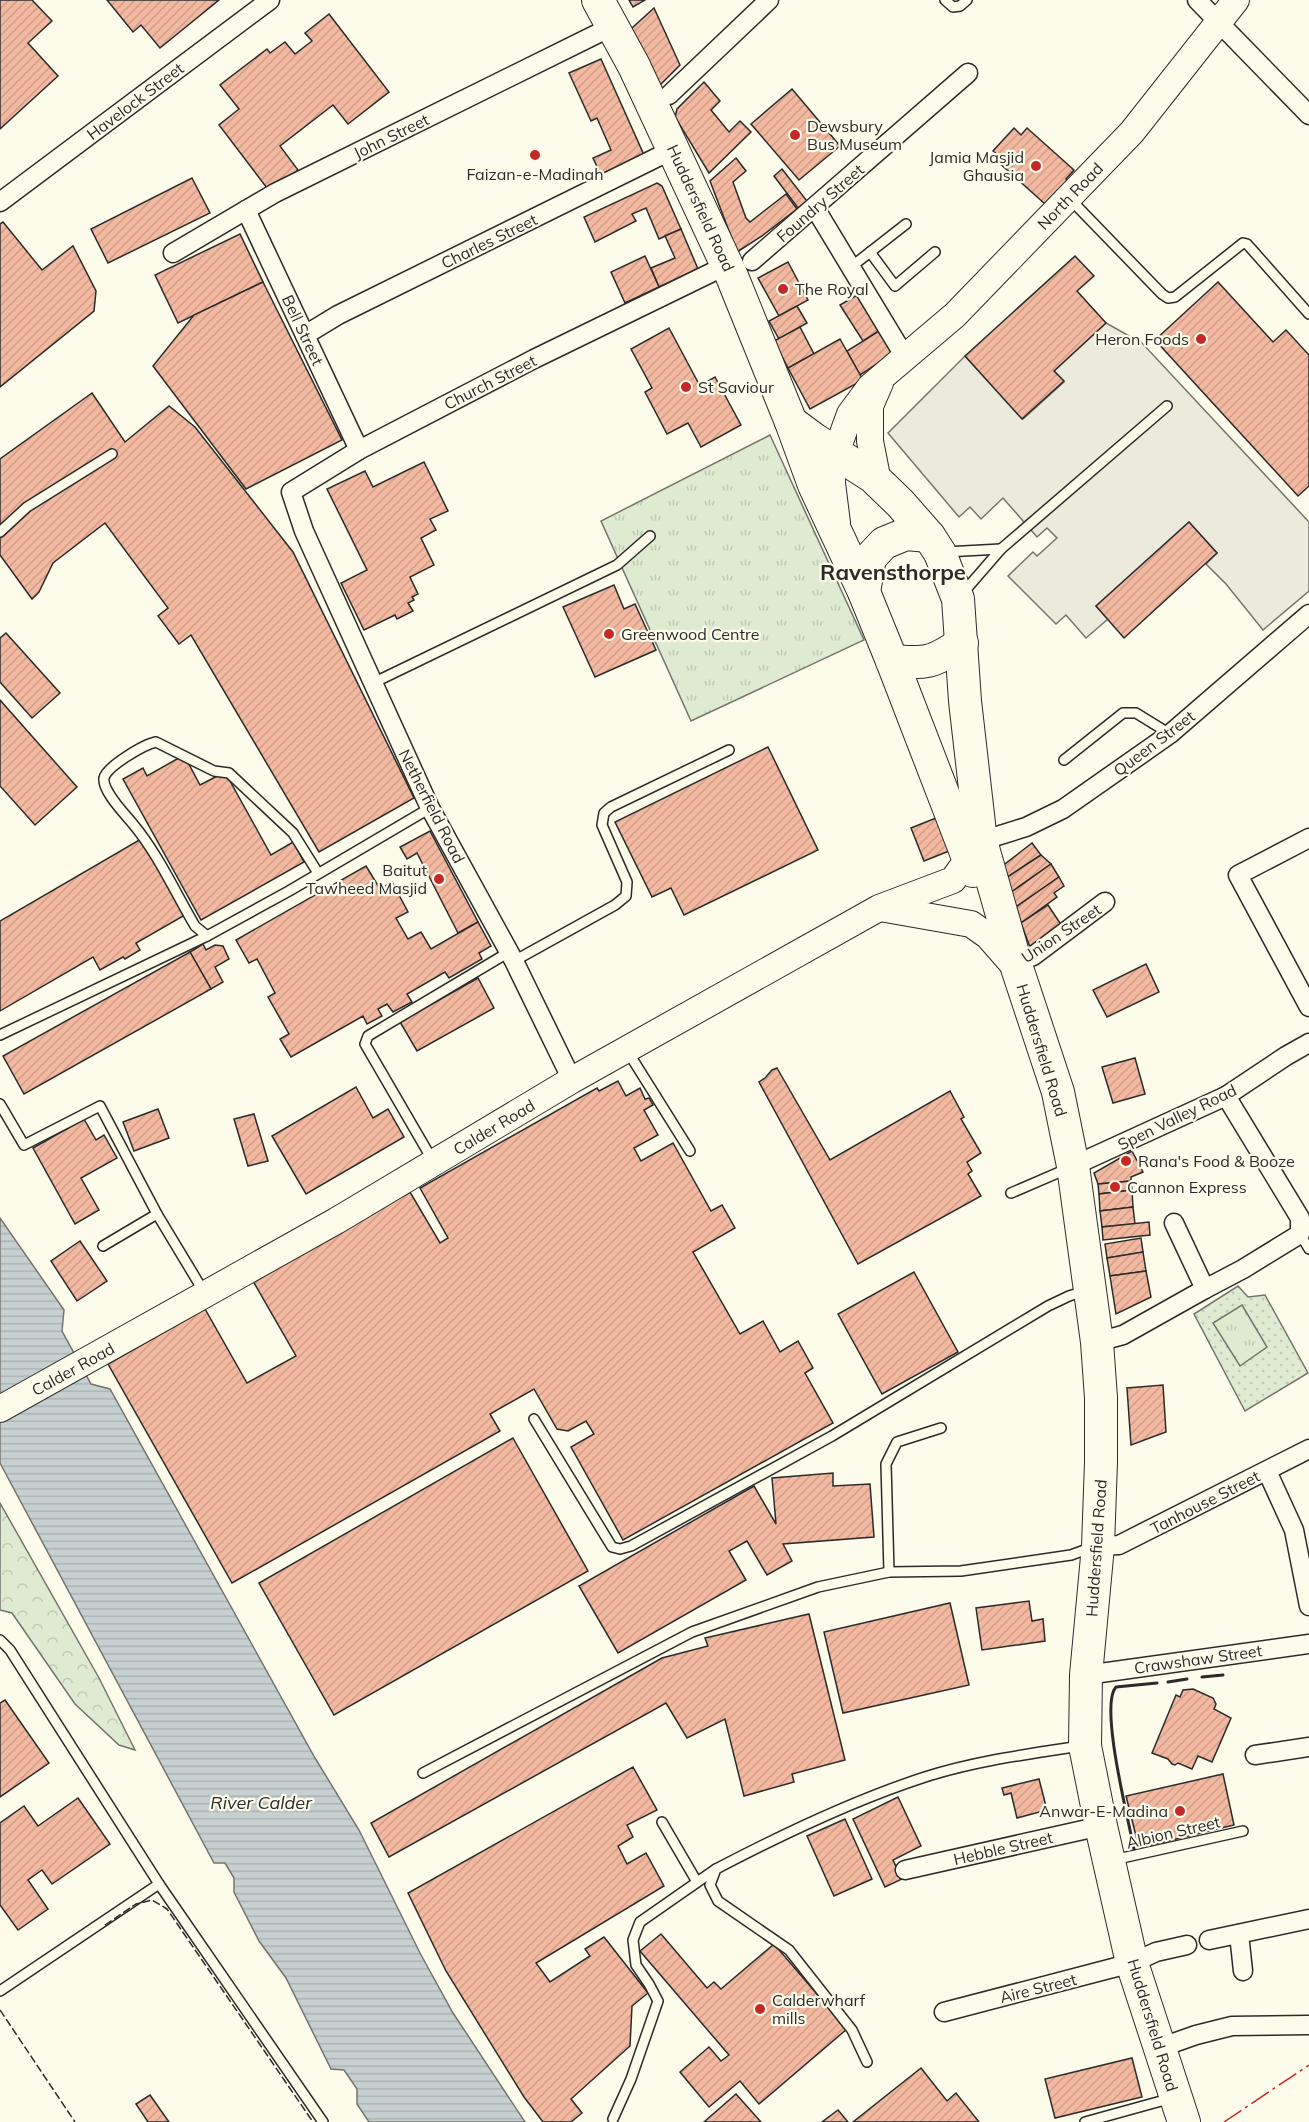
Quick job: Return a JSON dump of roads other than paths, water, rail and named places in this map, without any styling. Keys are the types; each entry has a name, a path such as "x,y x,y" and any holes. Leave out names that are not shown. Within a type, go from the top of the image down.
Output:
{"highway":[{"name":"Huddersfield Road","path":"605,13 674,149 740,263 791,422 814,485 864,592 915,723 974,850 999,932 1017,967 1058,1092 1073,1166 1097,1342 1101,1398 1098,1545 1086,1675 1085,1746 1132,1963 1179,2109"},
{"name":"Huddersfield Road","path":"791,422 878,482 900,502 935,544 958,598 974,850"},
{"path":"864,592 870,558 884,543 906,534 935,544"},
{"path":"892,661 919,663 940,658 962,643"},
{"path":"915,723 932,724 949,718 965,701"}],"street":[{"name":"Havelock Street","path":"0,202 270,0"},
{"path":"669,94 769,0"},
{"path":"1197,0 1309,115"},
{"name":"North Road","path":"839,538 832,483 833,461 850,414 870,387 955,315 1132,132 1236,0"},
{"name":"John Street","path":"172,253 275,193 605,13"},
{"name":"Foundry Street","path":"740,263 815,208 968,73"},
{"name":"Charles Street","path":"305,335 338,315 674,149"},
{"path":"815,208 905,357"},
{"name":"Bell Street","path":"246,210 359,450"},
{"name":"Church Street","path":"302,526 291,492 359,450 534,358 740,263"},
{"name":"North Road","path":"878,482 870,441 870,406 884,375"},
{"name":"Netherfield Road","path":"302,526 430,808 511,957 572,1080"},
{"name":"Queen Street","path":"974,850 1063,809 1170,734 1309,614"},
{"path":"1309,838 1238,875 1309,1007"},
{"name":"Calder Road","path":"0,1409 434,1163 572,1080 879,908 953,879 974,850"},
{"name":"Union Street","path":"1017,967 1105,903"},
{"path":"879,908 965,921 988,936 1017,967"},
{"name":"Spen Valley Road","path":"1073,1166 1226,1096 1309,1043"},
{"path":"1097,1342 1123,1335 1243,1269 1305,1242 1300,1218 1226,1096"},
{"path":"1174,1223 1206,1289"},
{"name":"Tanhouse Street","path":"1098,1545 1119,1545 1309,1449"},
{"path":"1267,1471 1294,1530 1305,1567 1309,1606"},
{"name":"Crawshaw Street","path":"1086,1675 1309,1644"},
{"path":"1255,1755 1309,1747"},
{"name":"Hebble Street","path":"905,1870 1101,1826"},
{"path":"1209,1940 1309,1919"},
{"path":"1239,1934 1243,1971"},
{"name":"Aire Street","path":"944,2012 1132,1963 1155,1952 1187,1946"},
{"path":"1159,2048 1232,2026 1309,2025"}],"lane":[{"path":"945,0 953,7 960,6 967,0"},
{"path":"1068,197 1168,298 1175,297 1240,243 1243,243 1247,244 1309,314"},
{"path":"851,267 906,224"},
{"path":"870,252 895,286 935,252"},
{"path":"958,598 1001,549 1167,406"},
{"path":"0,532 27,507 112,453"},
{"path":"373,682 616,565 650,536"},
{"path":"935,544 1001,549"},
{"path":"1064,760 1123,713 1136,713 1170,734"},
{"path":"207,936 195,926 146,840 106,790 104,778 109,770 147,744 156,742 214,771 229,773 293,833 318,873"},
{"path":"434,1163 365,1044 368,1036 511,957 615,905 626,896 627,882 602,825 604,813 611,807 729,750"},
{"path":"0,1035 207,936 430,808"},
{"path":"627,1050 690,1151"},
{"path":"0,1104 24,1145 100,1106 157,1214 205,1294"},
{"path":"1011,1193 1073,1166"},
{"path":"103,1246 157,1214"},
{"path":"534,1419 612,1547 620,1549 631,1546 832,1436 1048,1306 1069,1296 1090,1290"},
{"path":"889,1572 886,1464 897,1442 941,1428"},
{"path":"423,1773 692,1632 818,1587 889,1572 961,1571 1071,1555 1098,1545"},
{"path":"0,1641 10,1650 159,1884 323,2122"},
{"path":"613,2119 631,2079 658,2001 650,1984 636,1965 633,1940 640,1922 716,1869 875,1795 926,1777 995,1759 1085,1746"},
{"path":"662,1822 697,1882"},
{"name":"Albion Street","path":"1110,1861 1243,1831"},
{"path":"716,1869 710,1885 718,1901 789,1950 852,2030 867,2062"},
{"path":"0,1991 159,1884"},
{"path":"1084,2122 1179,2109"}],"water":[{"name":"River Calder","path":"0,1218 64,1310 62,1331 91,1384 110,1389 315,1758 359,1830 420,1953 453,2013 525,2122 369,2122 357,2104 357,2089 344,2070 331,2069 286,1978 259,1941 234,1892 234,1878 225,1863 214,1863 0,1463"}],"place":[{"name":"Dewsbury Bus Museum","path":"795,135"},
{"name":"Faizan-e-Madinah","path":"535,155"},
{"name":"Jamia Masjid Ghausia","path":"1036,166"},
{"name":"The Royal","path":"783,289"},
{"name":"Heron Foods","path":"1201,339"},
{"name":"St Saviour","path":"686,387"},
{"name":"Greenwood Centre","path":"609,634"},
{"name":"Baitut Tawheed Masjid","path":"439,879"},
{"name":"Rana's Food & Booze","path":"1126,1161"},
{"name":"Cannon Express","path":"1115,1187"},
{"name":"Anwar-E-Madina","path":"1180,1811"},
{"name":"Calderwharf mills","path":"760,2009"}],"district":[{"name":"Ravensthorpe","path":"893,572"}]}
